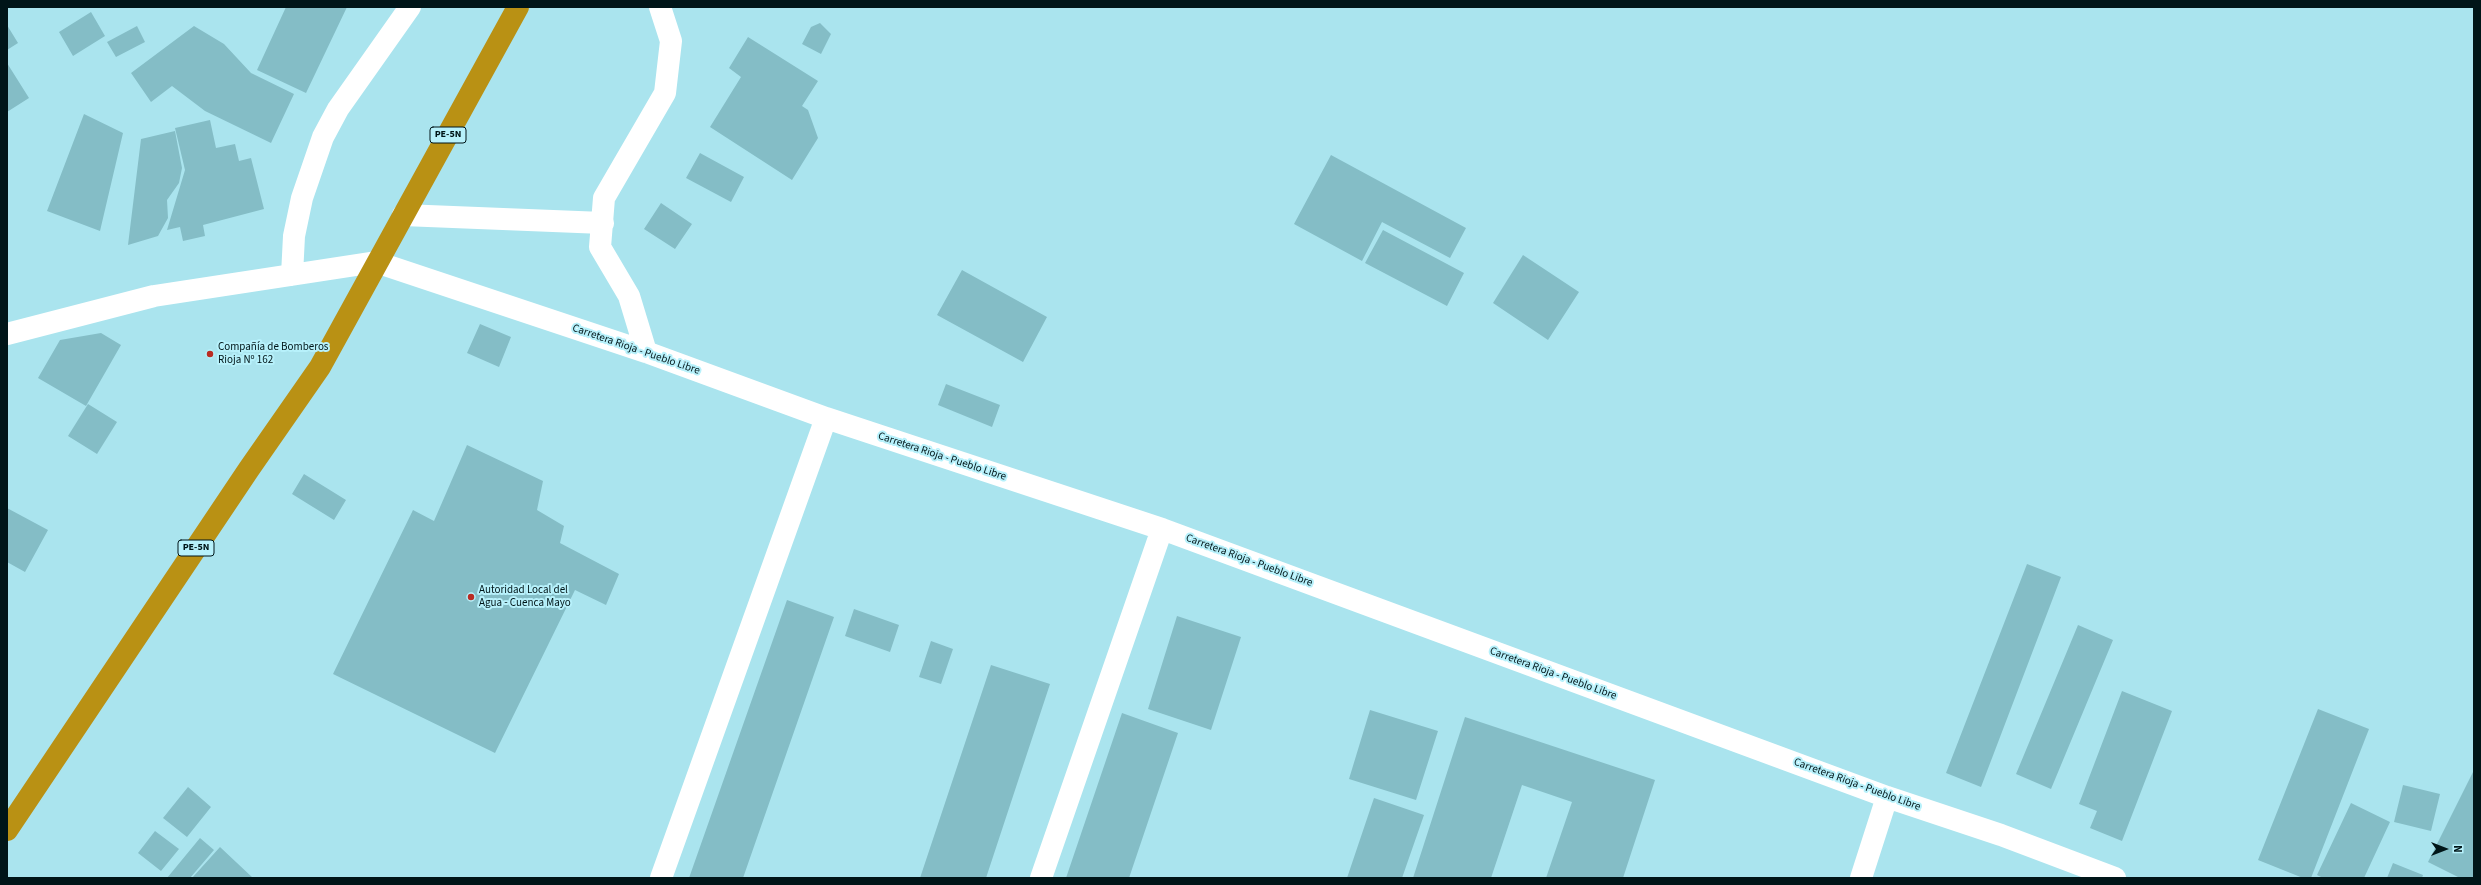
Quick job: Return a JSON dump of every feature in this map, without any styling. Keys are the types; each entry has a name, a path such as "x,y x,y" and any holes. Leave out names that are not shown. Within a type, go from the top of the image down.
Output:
{"highway":[{"name":"PE-5N","path":"7,830 249,469 320,367 376,262 518,7"}],"street":[{"path":"292,275 294,236 302,198 323,137 338,109 410,7"},
{"path":"646,352 629,296 600,247 604,198 665,93 671,41 660,7"},
{"path":"403,215 603,222"},
{"path":"7,334 154,296 376,262"},
{"name":"Carretera Rioja - Pueblo Libre","path":"376,262 646,352 826,418 1162,529 1887,797 2001,835 2115,878"},
{"path":"661,878 826,418"},
{"path":"1040,878 1162,529"},
{"path":"1861,878 1887,797"}],"building":[{"path":"286,7 347,7 306,93 257,70"},
{"path":"91,12 105,36 73,56 59,32"},
{"path":"820,23 831,34 821,54 802,44 811,27"},
{"path":"7,25 18,43 7,50"},
{"path":"137,26 145,42 116,57 107,42"},
{"path":"194,26 224,44 251,73 294,94 271,143 205,111 172,86 151,102 131,73"},
{"path":"748,37 818,81 802,106 808,110 818,138 792,180 710,127 741,77 729,68"},
{"path":"7,63 29,98 7,112"},
{"path":"84,114 123,133 100,231 47,211"},
{"path":"210,120 216,148 235,144 239,161 251,158 264,209 203,225 205,236 183,241 180,227 167,230 185,170 175,128"},
{"path":"175,131 182,168 179,183 167,200 168,218 158,236 128,245 141,139"},
{"path":"700,153 744,177 731,202 686,178"},
{"path":"1331,155 1466,228 1450,258 1382,222 1362,261 1294,224"},
{"path":"661,203 692,224 675,249 644,229"},
{"path":"1383,230 1464,273 1447,306 1365,263"},
{"path":"1523,255 1579,292 1548,340 1493,303"},
{"path":"962,270 1047,317 1023,362 937,315"},
{"path":"480,324 511,337 499,367 467,353"},
{"path":"101,333 121,345 86,406 38,378 60,340"},
{"path":"946,384 1000,405 992,427 938,405"},
{"path":"88,404 117,422 97,454 68,436"},
{"name":"Autoridad Local del Agua - Cuenca Mayo","path":"467,445 543,481 537,510 564,526 560,543 619,574 606,605 575,590 495,753 333,674 413,510 434,521"},
{"path":"304,474 346,500 334,520 292,494"},
{"path":"7,508 48,530 25,572 7,562"},
{"path":"2027,564 2061,577 1981,787 1946,773"},
{"path":"787,600 834,617 743,878 689,878"},
{"path":"854,609 899,625 890,652 845,636"},
{"path":"1177,616 1241,637 1211,730 1148,709"},
{"path":"2078,625 2113,640 2051,789 2016,774"},
{"path":"931,641 953,649 941,684 919,677"},
{"path":"991,665 1050,684 986,878 920,878"},
{"path":"2122,691 2172,711 2122,841 2090,828 2097,811 2079,804"},
{"path":"2318,709 2369,729 2311,878 2303,878 2258,860"},
{"path":"1370,710 1438,731 1416,800 1349,779"},
{"path":"1122,713 1178,733 1129,878 1066,878"},
{"path":"1465,717 1655,780 1623,878 1546,878 1572,802 1522,785 1491,878 1413,878"},
{"path":"2474,770 2474,875 2472,878 2460,878 2428,862"},
{"path":"2403,785 2440,794 2431,831 2394,822"},
{"path":"188,787 211,807 187,837 163,818"},
{"path":"1374,798 1424,815 1402,878 1347,878"},
{"path":"2351,803 2390,822 2364,878 2323,878 2317,875"},
{"path":"155,831 179,849 161,871 138,853"},
{"path":"200,838 214,850 190,878 167,878"},
{"path":"220,847 253,878 192,878"},
{"path":"2393,863 2423,875 2422,878 2387,878"}],"place":[{"name":"Compañía de Bomberos Rioja Nº 162","path":"210,354"},
{"name":"Autoridad Local del Agua - Cuenca Mayo","path":"471,597"}]}
